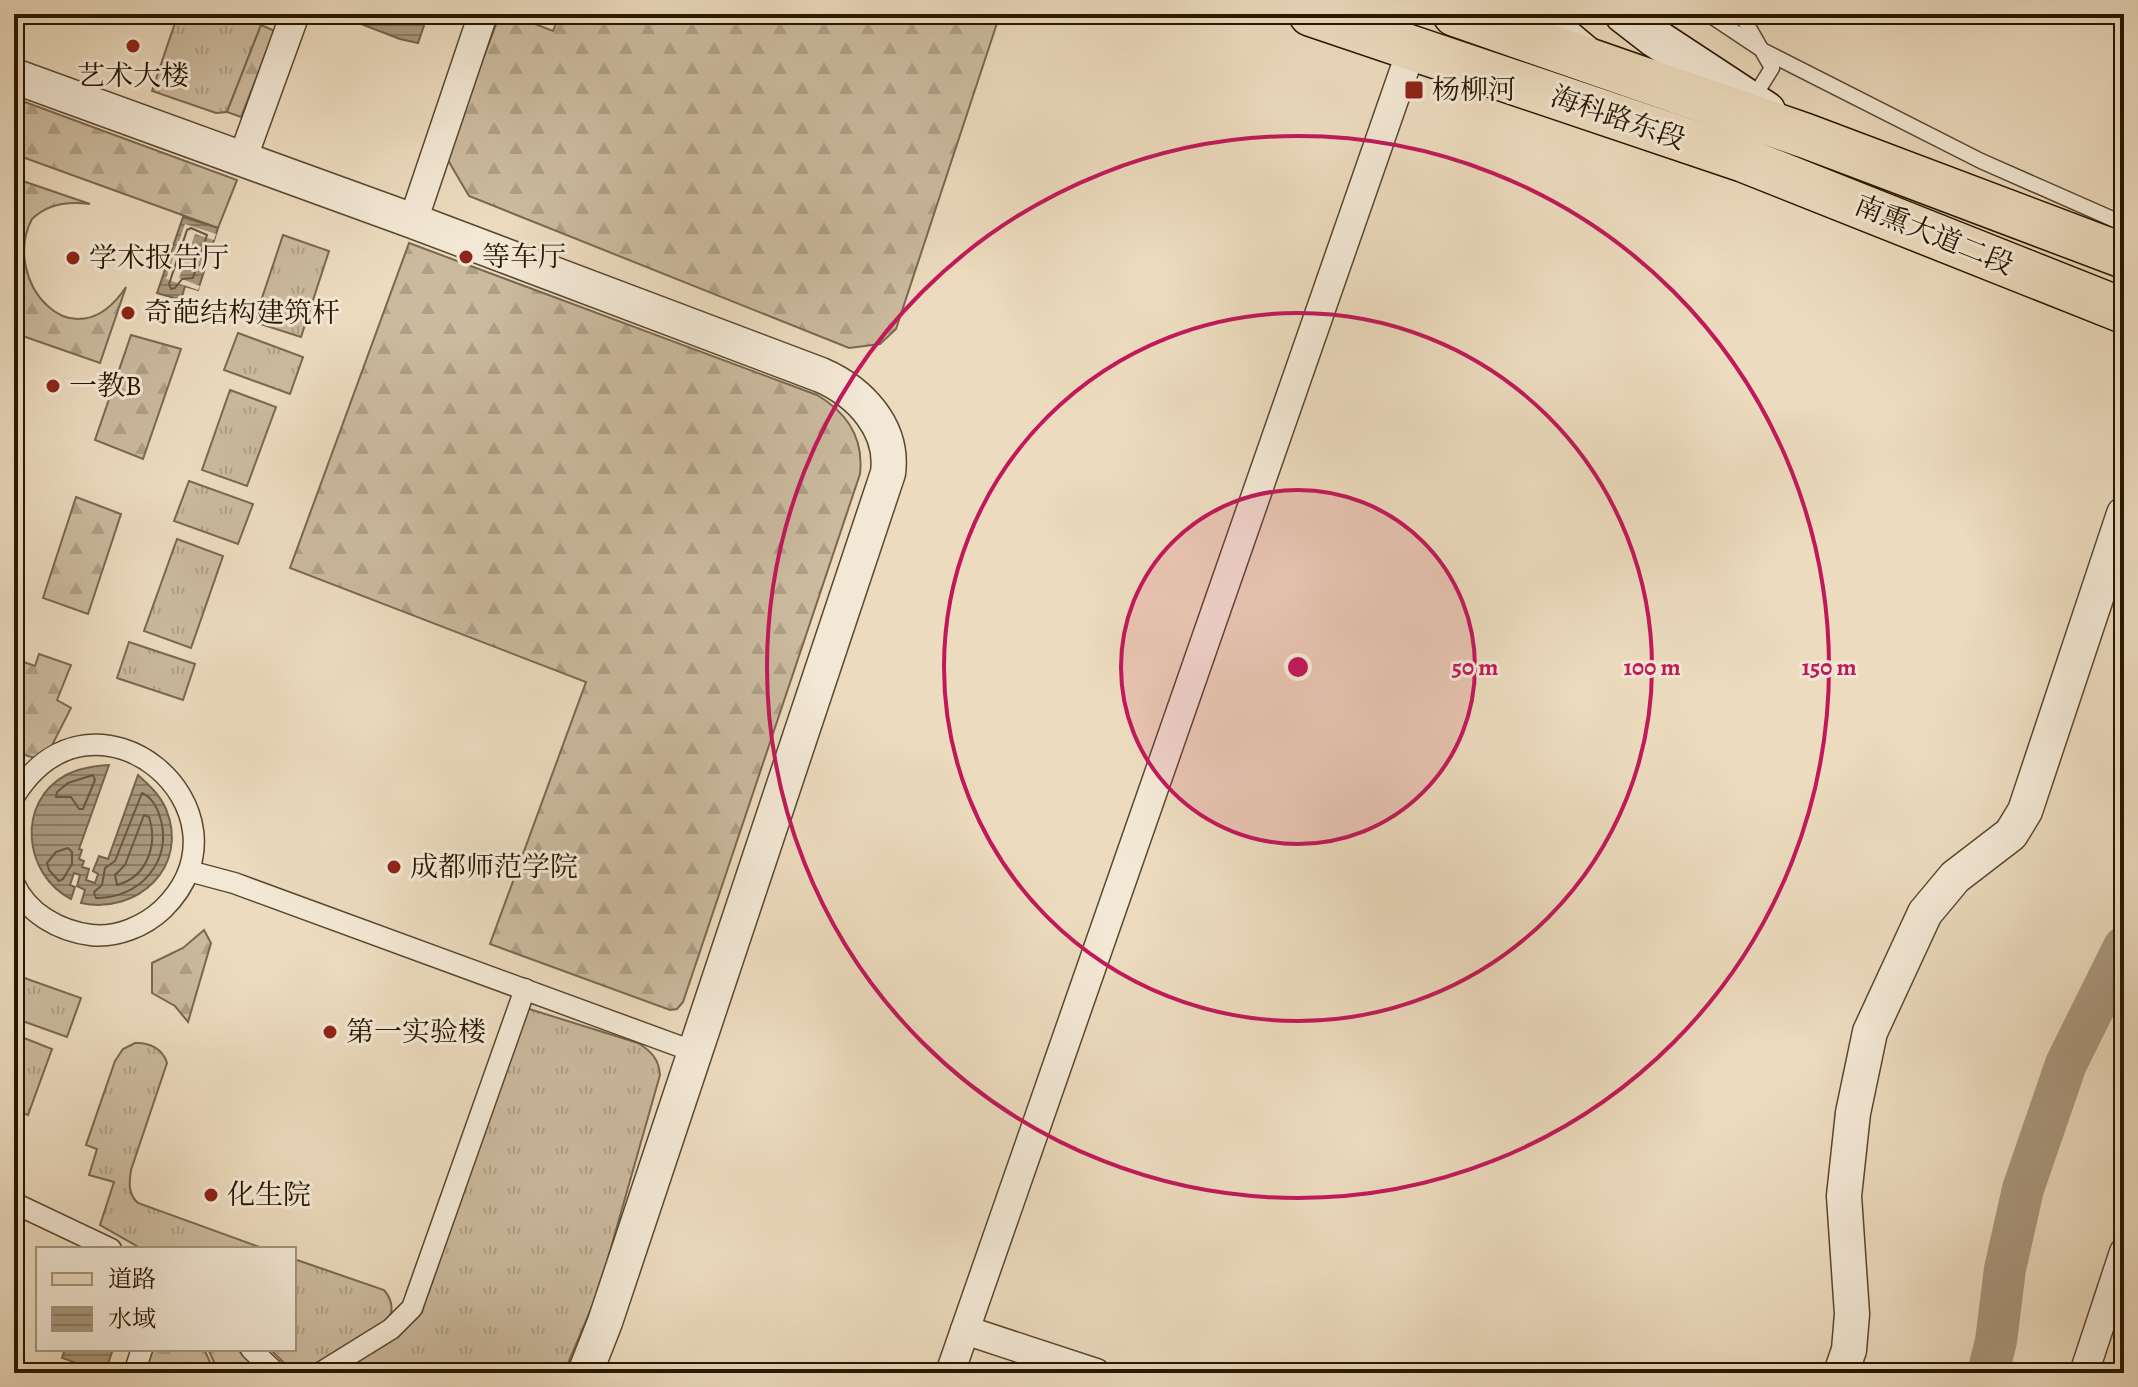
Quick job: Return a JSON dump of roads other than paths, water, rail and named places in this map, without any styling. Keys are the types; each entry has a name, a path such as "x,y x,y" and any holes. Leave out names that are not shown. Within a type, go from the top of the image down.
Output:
{"main road":[{"name":"海科路东段","path":"1311,14 1744,160"},
{"name":"海科路东段","path":"1455,14 1806,136"},
{"path":"1536,14 1591,60 1744,160"},
{"path":"1624,14 1655,38 1806,136"},
{"name":"南熏大道二段","path":"1806,136 2124,256"},
{"name":"南熏大道二段","path":"1744,160 2124,311"}],"street":[{"path":"242,160 295,14"},
{"path":"413,221 483,14"},
{"path":"950,1373 1412,48"},
{"path":"14,76 413,221 837,382 859,398 884,437 889,460 888,473 605,1322 585,1373"},
{"path":"1841,1373 1849,1350 1852,1314 1844,1196 1853,1113 1870,1032 1925,913 1955,877 2011,834 2025,811 2124,514"},
{"path":"14,797 26,777 51,757 82,746 114,746 145,757 170,778 187,806 193,838 189,871 174,898 153,919 125,932 95,936 65,930 38,914 14,883"},
{"path":"189,871 234,883 695,1052"},
{"path":"320,1373 391,1329 412,1308 525,989"},
{"path":"14,1203 107,1247"},
{"path":"2084,1373 2124,1252"},
{"path":"965,1330 1096,1373"},
{"path":"134,1373 141,1351"},
{"path":"253,1351 276,1373"}],"lane":[{"path":"1708,14 1762,50 1981,161 2124,224"},
{"path":"1741,14 1772,68 1751,101"}],"water":[{"path":"341,14 428,14 418,43 400,39"},
{"path":"183,217 218,228 198,290 185,286 181,300 157,293"},
{"path":"109,765 79,849 82,850 79,859 84,861 82,867 89,869 86,880 95,883 98,874 93,871 99,856 108,859 138,775 166,809 172,830 171,850 154,882 139,894 121,902 102,905 81,903 85,890 77,886 80,875 74,873 70,885 75,887 71,899 55,888 43,873 35,856 33,820 39,802 50,787 66,775"},
{"path":"64,1351 112,1351 105,1373 62,1358"}],"waterway":[{"path":"1988,1373 1996,1341 2005,1269 2023,1189 2066,1064 2124,947"}],"place":[{"name":"艺术大楼","path":"133,46"},
{"name":"杨柳河","path":"1414,90"},
{"name":"等车厅","path":"466,257"},
{"name":"学术报告厅","path":"73,258"},
{"name":"奇葩结构建筑杆","path":"128,313"},
{"name":"一教B","path":"53,386"},
{"name":"成都师范学院","path":"394,867"},
{"name":"第一实验楼","path":"330,1032"},
{"name":"化生院","path":"211,1195"}]}
